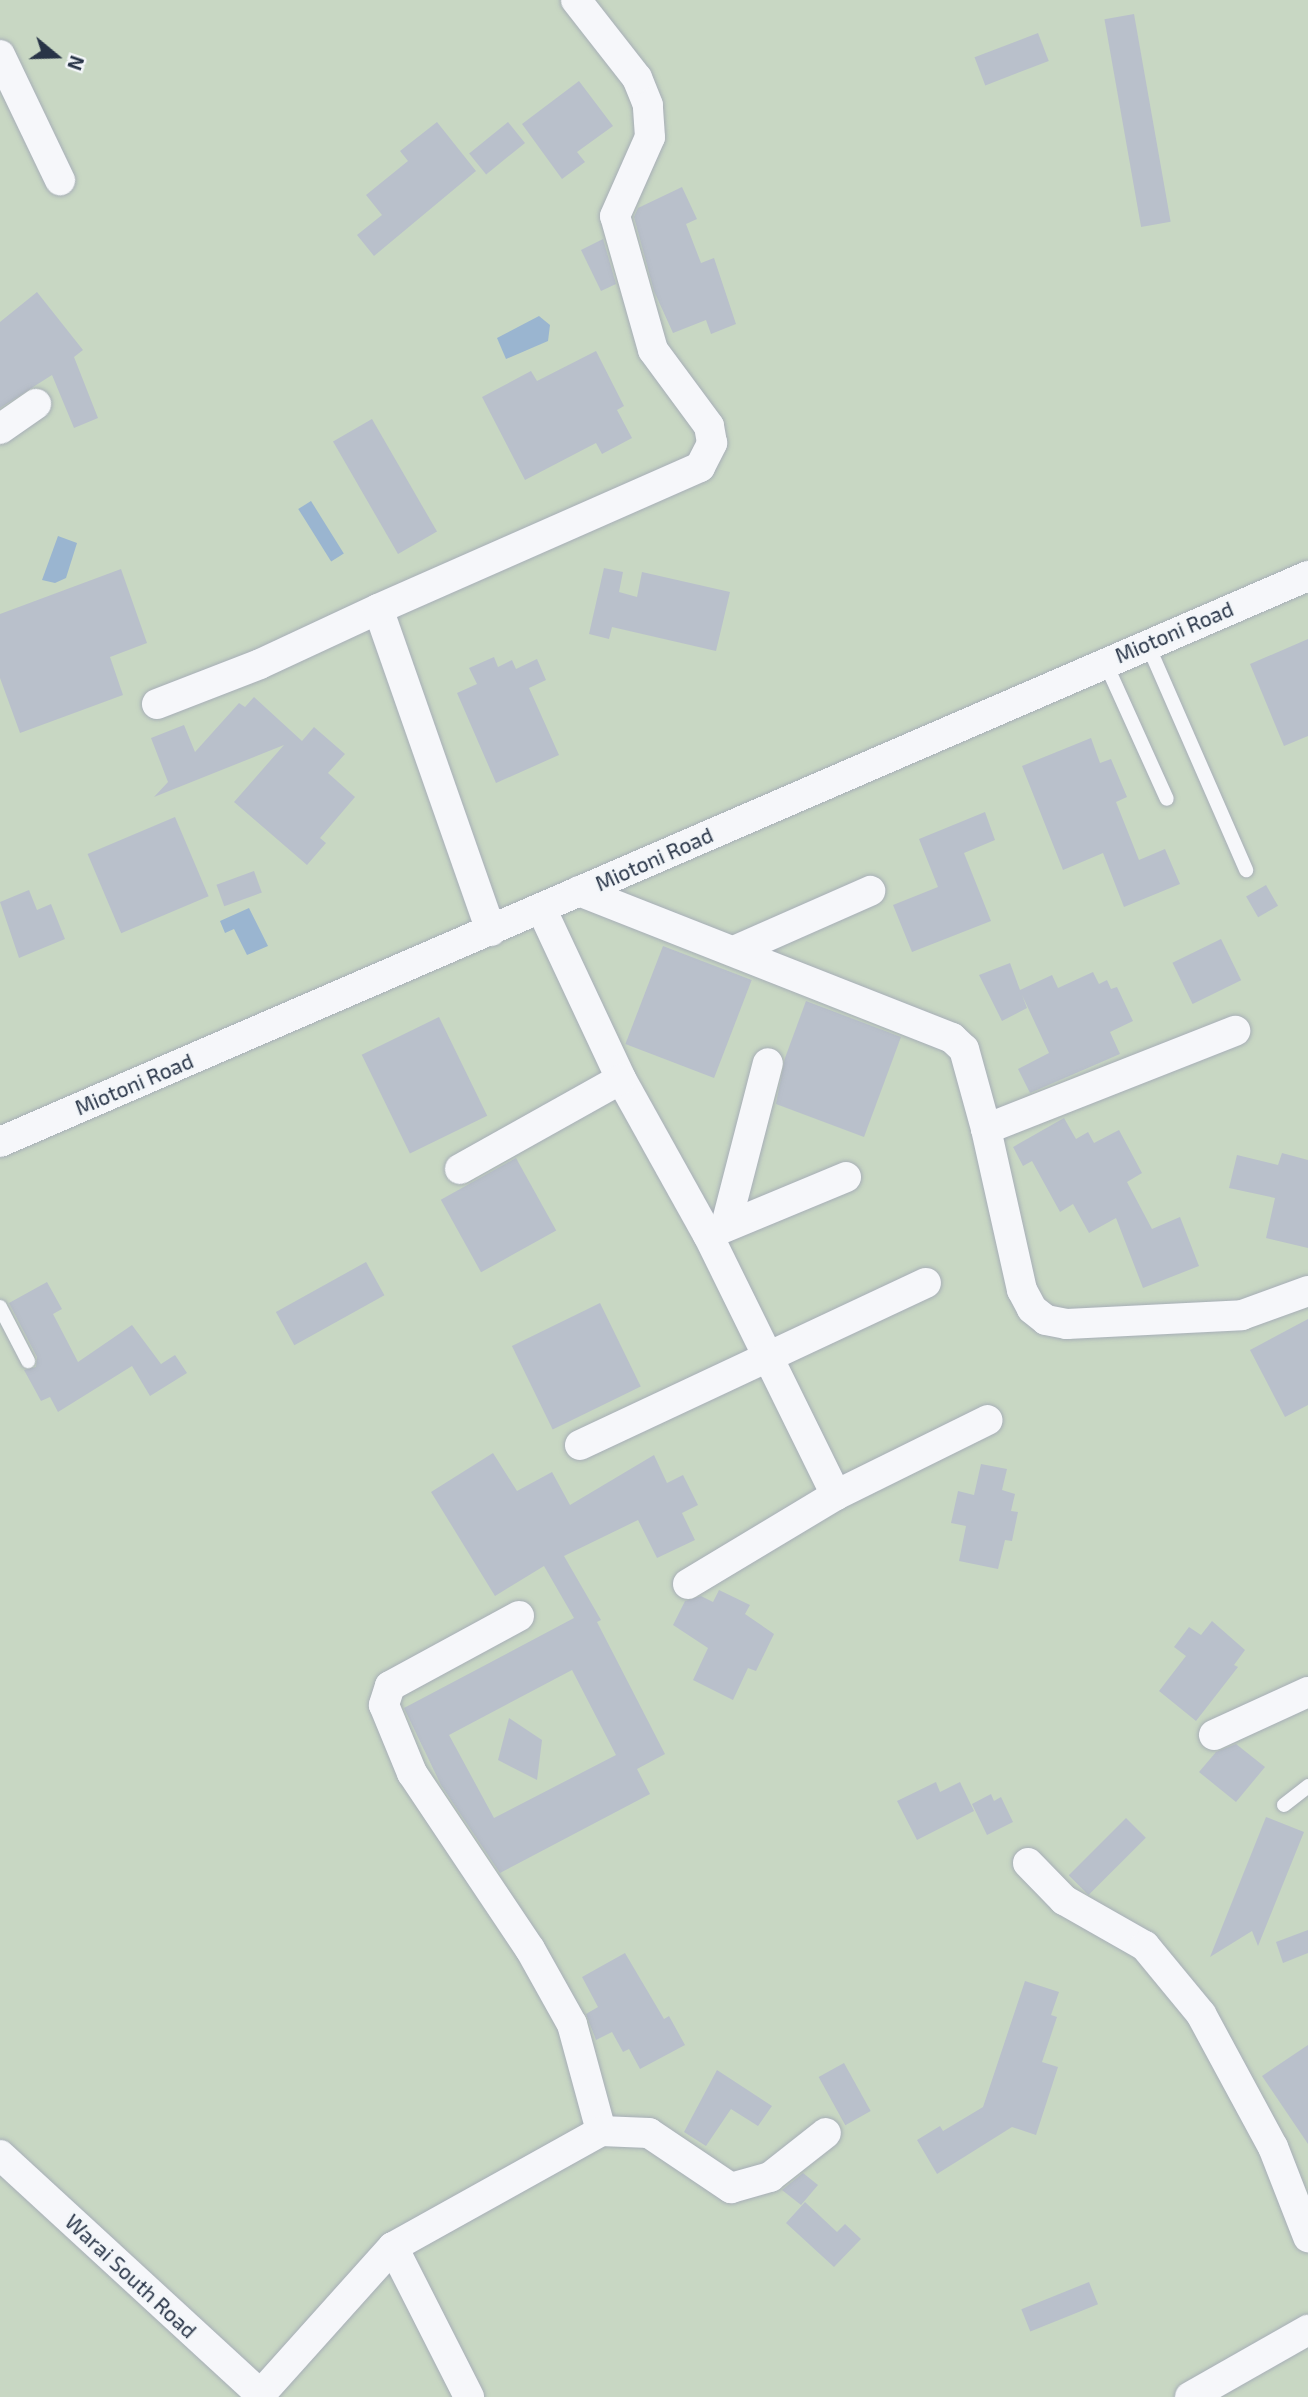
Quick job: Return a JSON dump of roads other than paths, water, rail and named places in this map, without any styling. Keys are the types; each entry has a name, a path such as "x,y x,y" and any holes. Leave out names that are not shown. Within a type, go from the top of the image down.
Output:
{"street":[{"path":"157,704 260,664 700,467 708,457 709,426 653,350 615,216 649,137 648,105 637,78 576,0"},
{"path":"0,55 60,180"},
{"path":"0,429 36,404"},
{"name":"Miotoni Road","path":"0,1142 491,931 1104,661 1308,576"},
{"path":"378,609 491,931"},
{"path":"579,891 951,1038 967,1057 1022,1290 1032,1309 1046,1320 1067,1324 1242,1315 1308,1291"},
{"path":"734,951 870,891"},
{"path":"541,908 621,1079 717,1230 768,1357 836,1495"},
{"path":"986,1129 1235,1031"},
{"path":"717,1230 768,1063"},
{"path":"460,1169 621,1079"},
{"path":"717,1230 846,1177"},
{"path":"580,1445 926,1283"},
{"path":"688,1584 836,1495 988,1420"},
{"path":"519,1616 390,1686 384,1706 412,1773 530,1949 572,2024 601,2132"},
{"path":"1214,1735 1308,1692"},
{"path":"1028,1863 1064,1900 1145,1946 1202,2014 1273,2147 1308,2237"},
{"path":"261,2396 393,2247 601,2132 649,2133 730,2188 770,2177 826,2133"},
{"name":"Warai South Road","path":"0,2155 261,2396"},
{"path":"393,2247 469,2397"},
{"path":"1190,2397 1308,2330"}],"lane":[{"path":"1147,643 1246,870"},
{"path":"1104,661 1167,799"},
{"path":"0,1307 28,1361"},
{"path":"1283,1805 1308,1786"}],"water":[{"path":"539,316 550,325 548,341 506,359 497,338"},
{"path":"311,501 344,554 331,562 298,509"},
{"path":"58,536 77,543 66,578 55,583 42,580"},
{"path":"249,908 268,946 247,955 234,929 225,933 220,921"}]}
